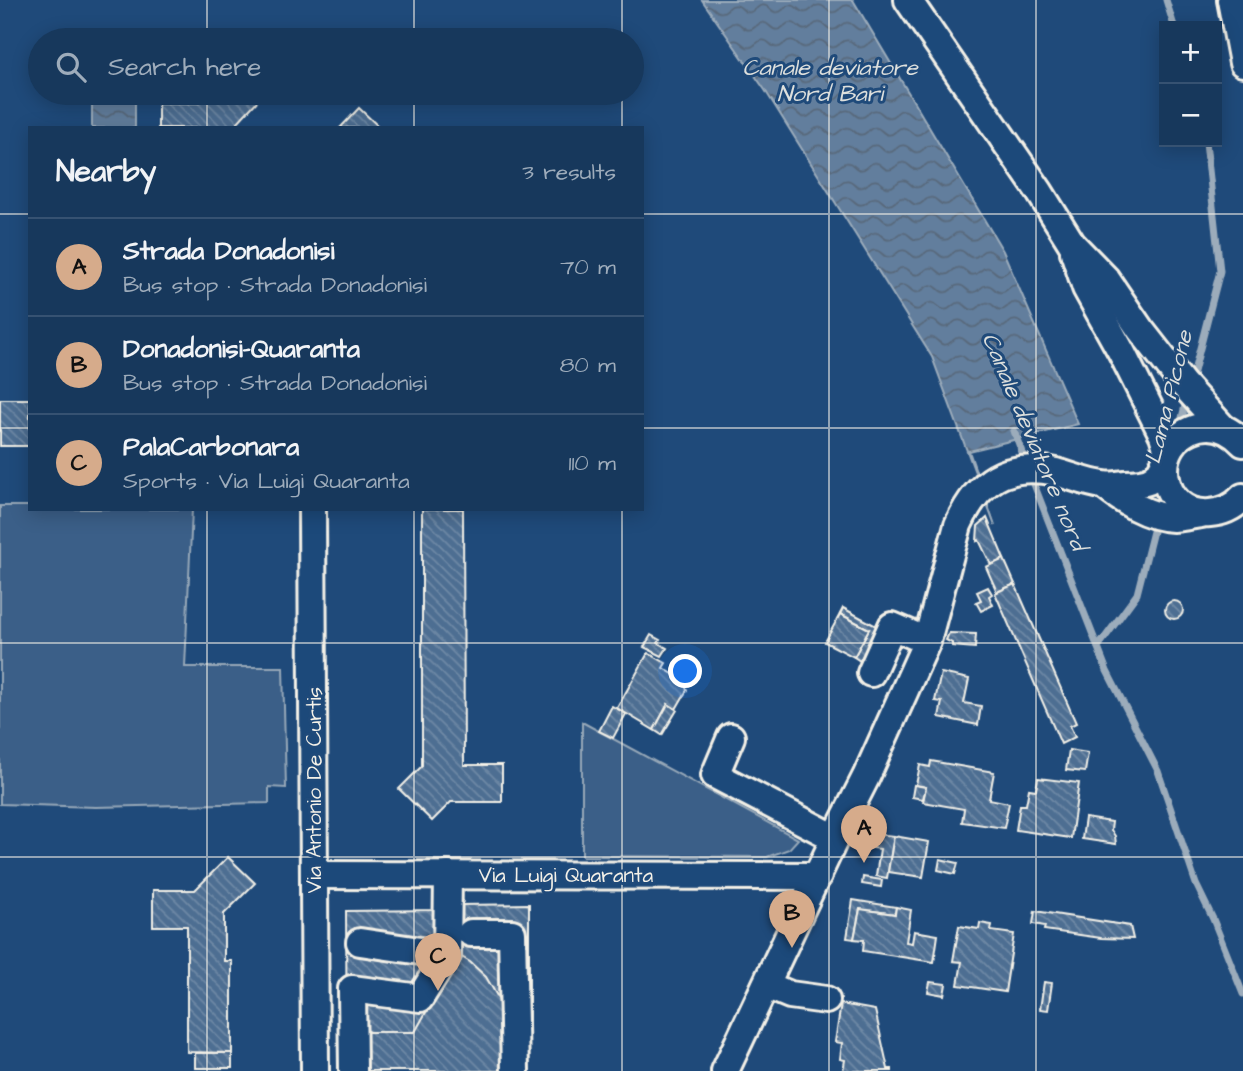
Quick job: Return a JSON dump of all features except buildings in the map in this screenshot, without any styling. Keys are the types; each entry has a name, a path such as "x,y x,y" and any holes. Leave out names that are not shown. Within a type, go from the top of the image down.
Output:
{"street":[{"path":"908,0 1039,191 1072,244 1106,279 1148,340 1183,384 1233,435"},
{"path":"1231,0 1243,63"},
{"path":"1072,244 1086,288 1163,435 1166,482 1173,497 1186,508 1202,514"},
{"path":"725,1071 866,777 927,640 958,525 965,509 984,485 996,476 1028,468 1103,485 1138,484 1155,478 1177,439 1190,429 1206,425 1233,435"},
{"path":"1103,485 1128,504 1173,518 1219,513 1240,502"},
{"name":"Via Antonio De Curtis","path":"312,511 315,1071"},
{"path":"872,673 892,626 927,640"},
{"path":"731,737 715,775 835,838"},
{"name":"Via Luigi Quaranta","path":"315,875 818,876"},
{"path":"353,1071 352,989 420,998 447,956 448,875"},
{"path":"471,933 512,933 514,1071"},
{"path":"360,942 447,956"},
{"path":"766,985 790,995 827,1000"}],"shaded area":[{"path":"0,506 28,506 28,511 192,511 185,667 283,667 286,788 269,787 269,803 96,807 0,804"},
{"path":"582,722 798,839 789,849 767,857 582,856"}],"water":[{"name":"Canale deviatore Nord Bari","path":"702,0 853,0 1003,251 1078,424 969,451 995,526 932,357 765,90"},
{"path":"92,105 135,105 135,126 92,126"}],"waterway":[{"name":"Lama Picone","path":"1166,0 1172,21"},
{"name":"Lama Picone","path":"1191,383 1220,271 1207,147"},
{"name":"Lama Picone","path":"1179,430 1187,397"},
{"name":"Canale deviatore nord","path":"1014,431 1026,463"},
{"name":"Canale deviatore nord","path":"1030,474 1107,671 1158,771 1196,884 1243,994"},
{"name":"Lama Picone","path":"1098,647 1137,594 1163,492"}],"place":[{"name":"Strada Donadonisi","path":"864,863"},
{"name":"Donadonisi-Quaranta","path":"792,948"},
{"name":"PalaCarbonara","path":"438,991"}]}
